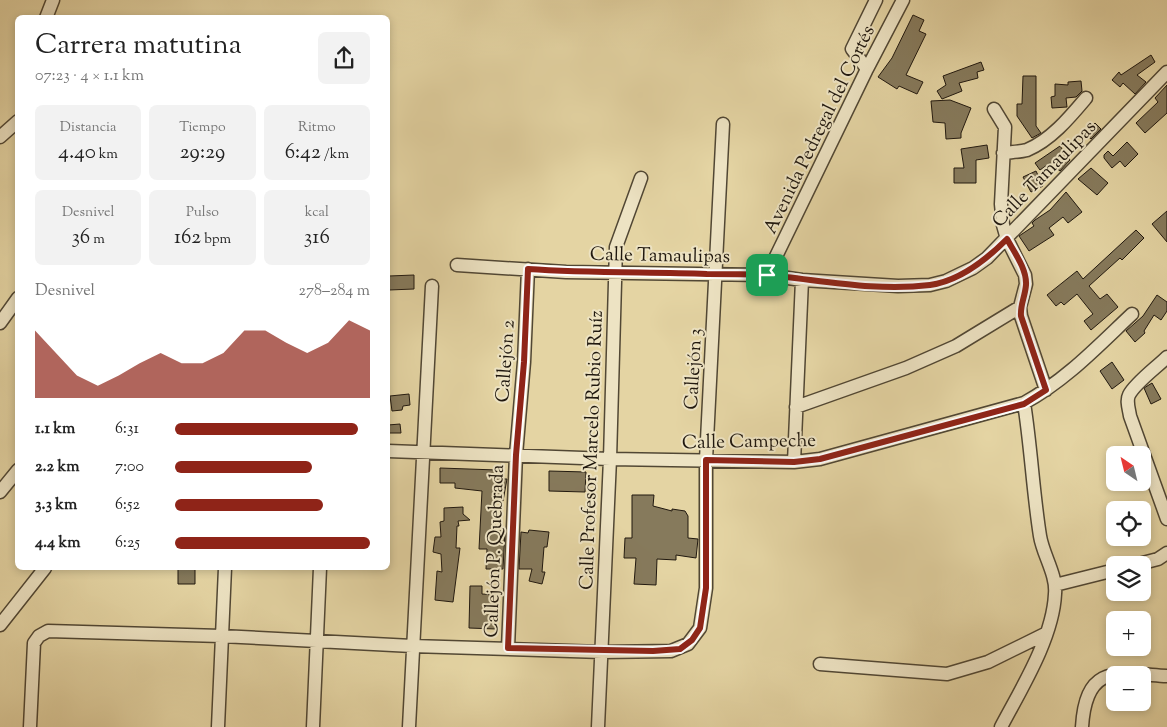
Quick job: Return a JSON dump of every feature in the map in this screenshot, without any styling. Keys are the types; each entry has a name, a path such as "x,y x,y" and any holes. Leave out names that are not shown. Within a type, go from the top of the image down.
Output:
{"street":[{"path":"47,15 54,0"},
{"path":"867,69 852,49 876,0"},
{"name":"Avenida Pedregal del Cortés","path":"767,275 867,69 903,0"},
{"name":"Calle Tamaulipas","path":"457,265 566,272 767,275 864,285 930,285 946,281 973,268 987,258 1007,239 1038,203 1167,72"},
{"path":"1003,154 1026,150 1044,140 1086,98"},
{"path":"994,109 1005,127 1001,204 1007,239 1025,275 1026,284 1020,307 1027,336 1046,390"},
{"path":"1,132 15,123"},
{"name":"Callejón 3","path":"30,727 34,644 39,636 48,631 221,636 412,646 602,652 671,650 688,644 696,634 701,621 706,588 706,460 723,124"},
{"name":"Calle Profesor Marcelo Rubio Ruíz","path":"598,727 610,459 615,272 618,239 641,178"},
{"name":"Callejón 2","path":"516,455 524,362 528,269"},
{"path":"794,462 802,280"},
{"path":"409,727 432,286"},
{"path":"0,323 15,302"},
{"path":"796,407 906,368 956,346 1020,307"},
{"name":"Calle Campeche","path":"390,451 610,459 794,462 820,459 1024,404 1074,368 1132,314"},
{"path":"1167,357 1136,387 1129,395 1128,401 1130,416 1167,520"},
{"path":"1000,727 1031,671 1054,606 1056,586 1040,538 1024,404"},
{"name":"Callejón P. Quebrada","path":"508,648 516,455"},
{"path":"0,492 15,474"},
{"path":"1151,561 1167,553"},
{"path":"0,625 43,570"},
{"path":"218,727 224,570"},
{"path":"313,727 315,641 320,570"},
{"path":"1056,586 1106,572"},
{"path":"820,664 947,674 988,662 1045,634"},
{"path":"1082,727 1083,707 1088,693 1102,678 1114,673 1167,676"}],"building":[{"path":"913,15 924,20 919,31 926,34 906,75 923,82 917,94 899,86 897,89 878,77 892,58"},
{"path":"1151,55 1155,62 1137,75 1146,82 1135,94 1123,83 1120,87 1112,80 1119,72 1121,75"},
{"path":"981,62 984,70 977,72 978,78 959,83 962,91 942,99 937,91 946,85 943,76"},
{"path":"1023,76 1036,76 1036,126 1041,133 1032,138 1017,116 1017,104 1022,104"},
{"path":"1081,81 1082,91 1076,97 1066,98 1067,107 1052,108 1051,97 1055,96 1055,84 1068,85 1068,82"},
{"path":"1167,85 1167,113 1145,133 1136,123 1158,102 1155,98"},
{"path":"950,100 971,108 961,133 961,138 946,139 945,123 933,122 931,101"},
{"path":"1095,123 1101,129 1091,139 1085,134"},
{"path":"1127,142 1138,154 1125,167 1120,161 1112,168 1104,158 1104,155 1108,151 1113,156"},
{"path":"987,145 989,158 976,160 976,183 954,183 954,168 964,168 961,149"},
{"path":"1060,146 1070,160 1060,171 1050,163 1040,170 1035,163"},
{"path":"1091,168 1108,183 1097,195 1078,179"},
{"path":"1036,171 1043,186 1031,192 1023,177"},
{"path":"1066,192 1082,212 1068,223 1063,217 1049,228 1054,235 1029,251 1019,236 1034,226 1032,223 1050,210"},
{"path":"1167,211 1167,242 1152,224"},
{"path":"1136,230 1144,238 1122,260 1120,258 1089,286 1100,299 1107,294 1118,307 1091,330 1084,321 1093,314 1077,294 1064,305 1061,302 1056,306 1047,295 1077,271 1083,279"},
{"path":"414,275 414,289 390,290 390,276"},
{"path":"1157,295 1167,302 1167,311 1161,320 1154,315 1144,331 1145,333 1135,342 1126,331 1143,316"},
{"path":"1112,362 1124,380 1112,389 1100,371"},
{"path":"1152,383 1161,399 1151,404 1144,388"},
{"path":"409,394 410,405 403,406 402,410 392,411 390,396"},
{"path":"400,424 401,433 390,433 390,425"},
{"path":"440,468 497,470 500,479 507,479 503,501 495,501 495,531 505,531 503,569 486,569 487,549 479,549 482,491 455,488 455,483 440,483"},
{"path":"549,471 586,472 585,492 549,491"},
{"path":"632,495 654,495 653,506 672,511 672,509 685,511 688,516 688,538 698,539 696,558 676,555 676,560 657,559 656,585 634,584 636,558 624,558 625,538 632,538"},
{"path":"463,507 463,514 470,520 458,521 456,548 460,548 453,602 435,600 437,571 442,572 441,554 433,552 435,537 441,537 440,522 444,521 444,508"},
{"path":"529,530 549,532 547,547 544,547 542,572 545,572 542,584 529,581 532,569 519,569 521,532 528,533"},
{"path":"178,570 195,570 195,584 178,584"},
{"path":"470,586 482,586 482,594 498,595 496,629 469,628"}],"route":[{"path":"1007,239 1025,275 1025,291 1020,307 1021,316 1046,390 1024,404 1007,407 820,459 794,462 706,460 706,588 700,628 688,644 680,649 653,651 602,652 508,648 516,455 524,362 528,269 566,272 767,275 864,285 930,285 946,281 973,268 1007,239"}]}
